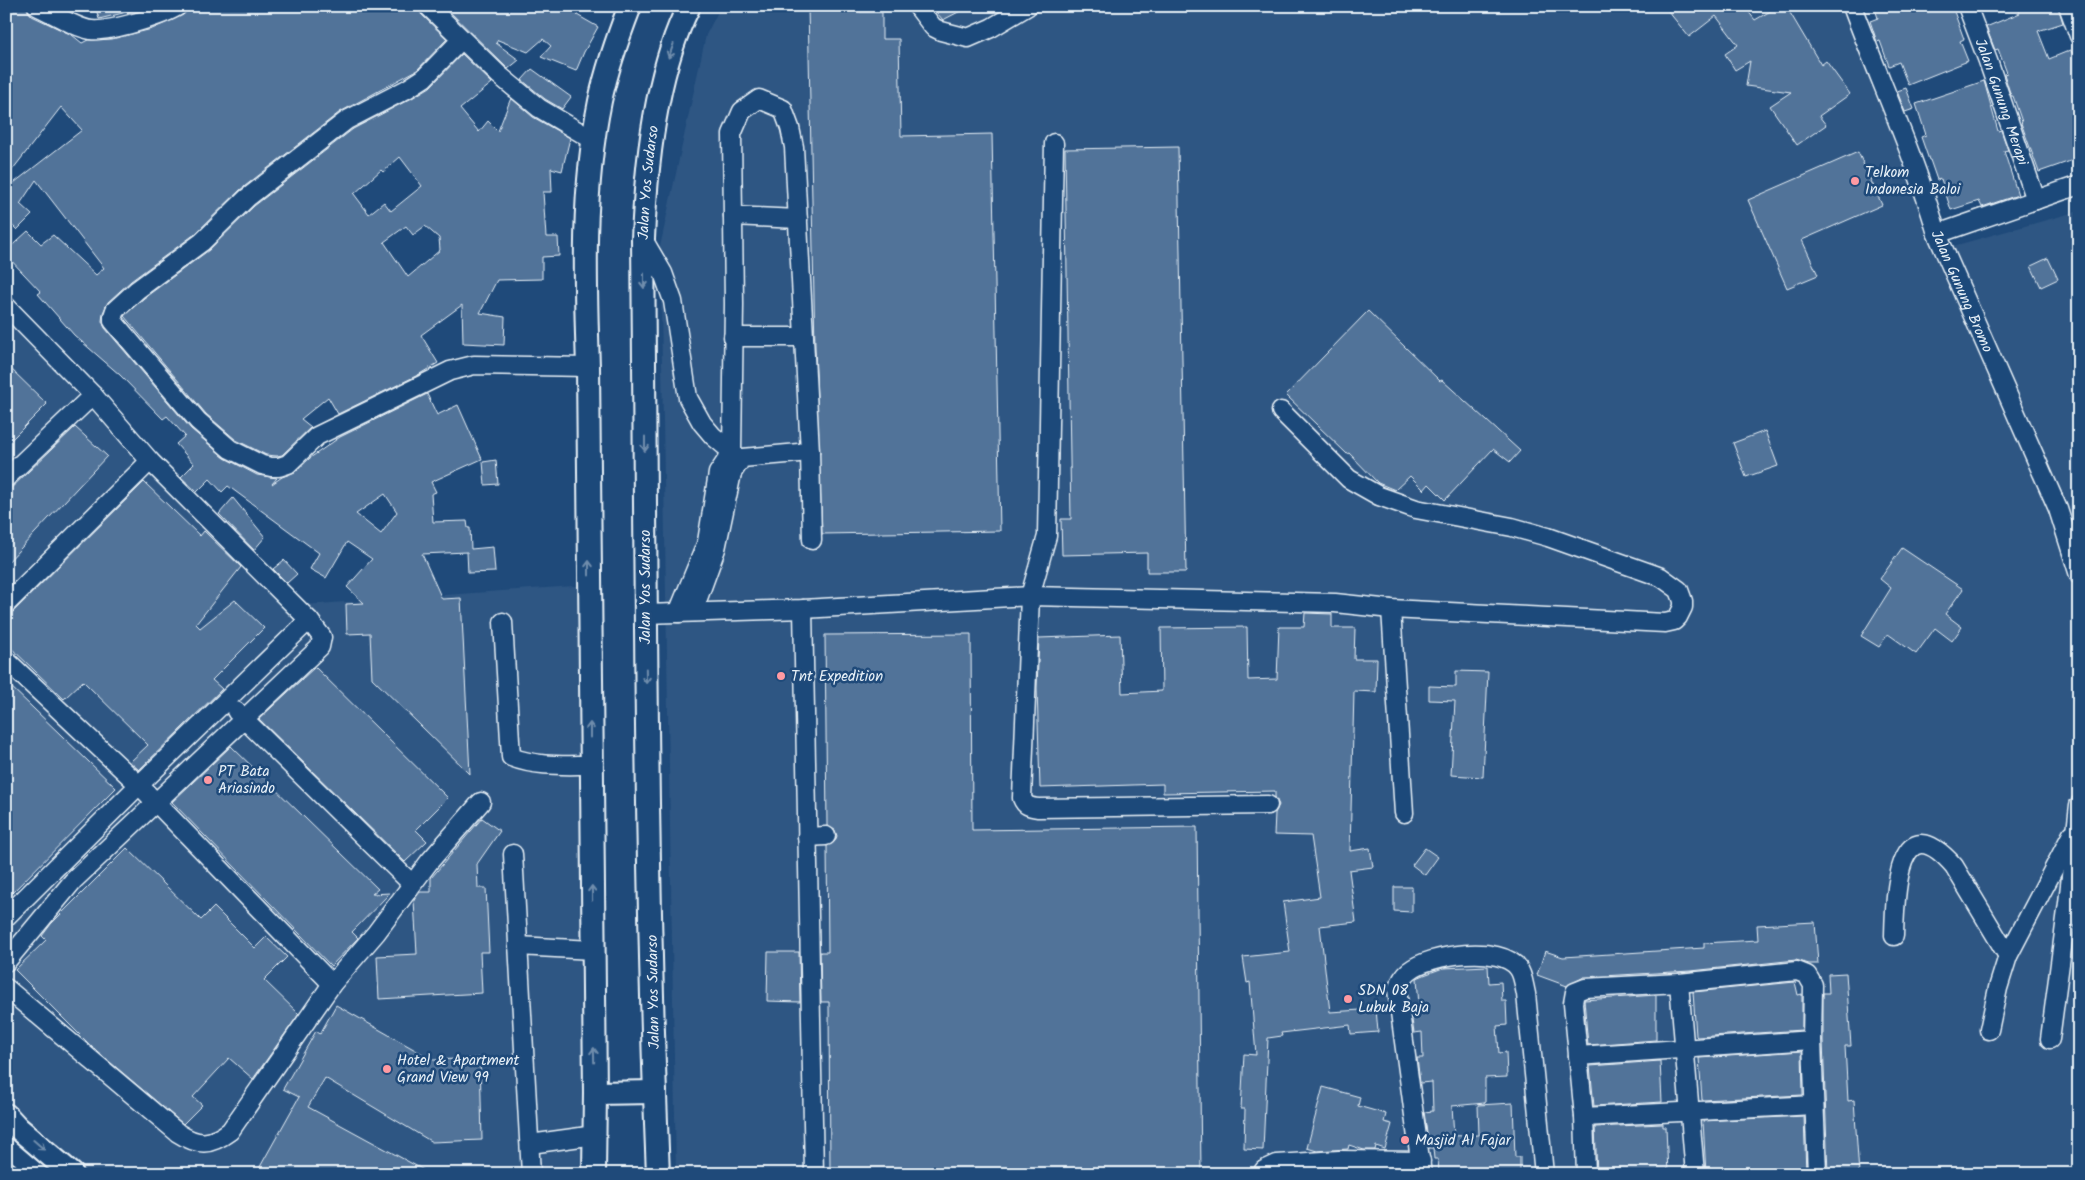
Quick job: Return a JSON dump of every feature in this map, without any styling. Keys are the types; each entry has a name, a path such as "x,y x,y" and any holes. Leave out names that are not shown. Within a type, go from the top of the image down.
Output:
{"main road":[{"path":"594,1174 595,1093 590,765 588,367 585,268 589,174 593,140 608,67 630,6"},
{"name":"Jalan Yos Sudarso","path":"658,1174 645,614 643,239 645,192 662,86 668,57 689,6"},
{"path":"595,1093 655,1092"},
{"path":"6,1115 18,1128 72,1174"}],"street":[{"path":"38,6 91,30 108,29 169,8"},
{"path":"428,6 499,75 539,108 593,140"},
{"path":"917,6 933,27 968,38 991,28 1028,6"},
{"name":"Jalan Gunung Bromo","path":"1852,6 1876,72 1904,135 1929,205 1937,234 2058,509 2079,575"},
{"name":"Jalan Gunung Merapi","path":"1967,6 2036,200"},
{"path":"2068,6 2079,36"},
{"path":"461,40 424,78 348,120 247,198 202,242 137,290 116,310 113,321 198,421 230,449 262,466 271,467 288,464 316,436 450,371 474,365 588,367"},
{"path":"686,613 706,542 718,473 732,452 734,337 732,134 742,111 759,98 782,109 790,128 794,147 810,452 812,540"},
{"path":"1054,143 1047,536 1030,596 1022,792 1024,803 1028,807 1038,808 1268,804"},
{"path":"1937,234 2079,185"},
{"path":"733,216 798,219"},
{"path":"643,239 663,273 673,301 688,398 702,423 713,436 732,452"},
{"path":"6,306 94,395 150,461 309,620 322,637 320,647 73,881 6,962"},
{"path":"734,337 804,337"},
{"path":"6,478 94,395"},
{"path":"645,614 803,609 1030,596 1335,603 1391,609 1664,623 1674,621 1678,617 1683,607 1679,590 1661,577 1548,537 1512,527 1416,509 1379,496 1350,480 1281,411"},
{"path":"686,613 716,549 724,518 728,489 735,466 742,458 810,452"},
{"path":"6,604 150,461"},
{"path":"803,609 814,1174"},
{"path":"1391,609 1404,812"},
{"path":"6,918 139,785 309,620"},
{"path":"503,622 511,756 526,763 590,765"},
{"path":"6,660 139,785 332,984"},
{"path":"226,700 412,884"},
{"path":"6,988 189,1140 199,1143 220,1139 230,1131 332,984 376,933 429,862 481,802"},
{"path":"2050,1039 2079,805"},
{"path":"1989,1030 1998,988 2008,956 2077,825"},
{"path":"808,837 826,836"},
{"path":"1894,936 1896,889 1899,871 1909,852 1918,845 1925,845 1934,848 1944,855 1954,866 2008,956"},
{"path":"513,854 531,1174"},
{"path":"59,864 73,881"},
{"path":"518,946 593,950"},
{"path":"1262,1174 1264,1170 1277,1164 1339,1160 1422,1167 1397,990 1402,978 1410,970 1426,962 1451,956 1480,953 1509,960 1519,968 1526,994 1544,1174"},
{"path":"1586,1174 1584,1116 1573,1003 1574,995 1578,989 1679,983 1797,971 1804,973 1811,979 1813,985 1812,1040 1817,1174"},
{"path":"1679,983 1695,1174"},
{"path":"1578,1056 1812,1040"},
{"path":"1584,1116 1814,1105"},
{"path":"530,1144 594,1135"}],"shaded area":[{"path":"721,6 1846,6 1939,250 2079,211 2079,1174 676,1174 660,247 706,35"},
{"path":"6,311 289,606 589,585 592,1174 73,1174 6,1118"}],"building":[{"path":"6,6 26,6 32,16 72,35 82,43 88,40 112,39 152,29 183,15 189,6 418,6 421,14 447,39 417,70 340,112 240,190 195,234 131,281 108,302 102,321 105,328 191,429 225,458 257,475 277,478 272,484 282,477 295,472 310,458 340,437 427,394 437,415 458,405 482,459 431,482 436,492 431,494 433,522 467,521 468,528 470,528 471,549 493,547 495,572 468,573 467,552 422,554 442,599 461,598 470,774 372,678 370,633 347,634 346,604 364,603 347,587 372,559 347,542 326,578 310,569 319,553 228,486 222,492 210,479 197,492 181,477 194,464 176,444 185,436 167,416 163,419 120,375 74,335 38,294 41,292 6,255 6,251 28,231 41,244 53,235 96,275 104,268 36,180 20,204 32,215 17,230 8,221 6,224 6,189 82,130 61,107 6,178","holes":["385,494 397,512 381,534 356,514"]},
{"path":"95,6 151,6 99,19"},
{"path":"444,6 583,6 577,15 598,27 576,71 541,57 551,46 543,39 528,52 498,40 496,43 519,60 508,69"},
{"path":"808,6 860,6 860,12 882,12 882,39 899,39 901,136 992,134 1000,531 822,534 815,347"},
{"path":"931,6 970,6 943,20"},
{"path":"1664,6 1744,6 1755,20 1779,6 1786,6 1821,65 1826,61 1850,94 1819,116 1826,125 1797,145 1770,106 1791,92 1746,86 1750,61 1735,70 1725,54 1738,45 1716,16 1689,37"},
{"path":"1874,6 1952,6 1964,39 1960,41 1968,61 1908,85 1899,62 1889,66 1880,41 1877,42 1870,21 1878,18"},
{"path":"2017,6 2058,6 2063,23 2038,31 2049,59 2071,50 2072,53 2079,50 2079,158 2039,172 2013,96 2011,96 2004,74 2007,73 1998,49 1995,50 1986,27 2020,13"},
{"path":"462,54 492,83 460,109 479,132 488,121 498,131 511,98 533,117 570,138 562,171 551,168 552,192 543,192 546,237 558,237 559,256 542,257 542,279 497,280 480,313 505,317 504,345 463,343 462,305 421,335 438,363 418,375 338,414 328,397 301,419 311,427 282,455 266,455 236,440 206,414 124,316 144,298 209,250 254,206 353,129 430,87","holes":["400,157 422,186 391,211 384,202 369,214 354,194 381,170 383,172","406,226 413,235 425,226 439,238 440,250 408,277 384,242"]},
{"path":"532,69 571,97 562,109 545,99 522,80"},
{"path":"1984,81 1998,131 2001,130 2008,150 2004,151 2018,195 1982,207 1979,201 1951,210 1941,179 1937,180 1921,137 1926,135 1916,104"},
{"path":"1906,88 1914,109 1905,112 1897,91"},
{"path":"1178,147 1186,572 1147,572 1147,553 1062,555 1061,519 1071,519 1065,149"},
{"path":"1858,152 1882,205 1802,240 1818,275 1787,288 1748,200"},
{"path":"2048,258 2058,279 2041,287 2031,266"},
{"path":"1368,311 1440,381 1442,380 1520,451 1510,462 1493,449 1445,500 1429,484 1424,490 1410,476 1395,490 1378,483 1349,453 1347,454 1286,395"},
{"path":"6,364 47,404 6,445"},
{"path":"75,427 107,456 6,564 6,493"},
{"path":"1765,431 1778,466 1746,477 1733,443"},
{"path":"496,460 498,484 485,485 483,462"},
{"path":"144,482 200,536 204,531 241,567 196,624 200,628 235,600 264,628 212,680 222,689 139,770 130,762 148,745 83,681 64,699 6,643 6,614 13,612"},
{"path":"233,498 265,537 254,550 219,514"},
{"path":"1902,548 1963,589 1945,614 1962,627 1952,641 1935,628 1916,654 1888,634 1879,647 1861,636 1891,588 1880,579"},
{"path":"284,560 297,574 287,583 273,569"},
{"path":"1305,613 1332,614 1332,628 1355,628 1354,659 1377,659 1376,692 1354,691 1350,851 1370,848 1373,867 1349,870 1356,922 1320,926 1330,1012 1376,1009 1378,1032 1351,1034 1350,1025 1281,1033 1282,1036 1268,1038 1263,1150 1244,1149 1245,1109 1241,1109 1244,1054 1256,1055 1250,982 1247,983 1243,957 1290,952 1283,902 1320,897 1311,836 1274,835 1275,813 1279,805 1275,797 1275,791 1163,793 1163,784 1040,788 1037,688 1039,638 1120,635 1122,693 1162,691 1161,628 1247,627 1248,680 1277,679 1279,627 1304,627"},
{"path":"971,634 972,830 1197,827 1201,1174 830,1174 829,1002 821,1002 820,952 828,952 827,846 835,841 837,836 835,830 827,826 825,635"},
{"path":"315,667 448,798 416,830 427,841 405,862 259,719"},
{"path":"1456,671 1488,672 1483,777 1451,775 1455,701 1429,700 1429,686 1456,687"},
{"path":"6,682 116,788 6,899"},
{"path":"231,746 378,889 372,894 390,893 352,932 358,938 331,966 172,802"},
{"path":"482,818 500,831 477,864 478,888 486,888 489,952 480,952 482,993 379,999 377,956 417,954 414,900 420,892 431,892 431,878"},
{"path":"127,848 201,920 214,907 255,948 266,937 287,957 264,980 299,1014 253,1079 229,1058 193,1097 202,1105 183,1124 91,1046 15,970 46,940 42,936 51,924"},
{"path":"1425,848 1438,857 1425,875 1412,865"},
{"path":"1394,887 1412,887 1412,912 1394,911"},
{"path":"1815,922 1818,964 1809,964 1796,960 1691,971 1584,977 1567,986 1537,975 1545,951 1563,957 1704,948 1704,943 1758,940 1757,925"},
{"path":"768,952 799,952 800,1002 767,1001"},
{"path":"1488,966 1489,983 1501,982 1502,1001 1506,1001 1507,1025 1497,1026 1499,1053 1506,1052 1507,1077 1485,1078 1485,1103 1452,1106 1454,1136 1479,1135 1478,1105 1513,1103 1515,1157 1520,1157 1520,1174 1439,1174 1438,1159 1434,1159 1433,1148 1429,1148 1424,1112 1433,1111 1432,1082 1420,1083 1417,1058 1423,1058 1422,1032 1414,1033 1410,1007 1419,1006 1417,978 1443,968"},
{"path":"1846,973 1851,1046 1845,1046 1848,1101 1854,1100 1859,1174 1828,1174 1823,993 1829,993 1828,974"},
{"path":"1795,982 1798,995 1802,994 1802,1030 1696,1036 1693,992"},
{"path":"1656,995 1656,1040 1588,1045 1584,1000"},
{"name":"Hotel & Apartment Grand View 99","path":"336,1005 433,1060 480,1058 482,1140 432,1142 325,1078 308,1107 431,1174 256,1174 299,1097 283,1089 316,1031 320,1034"},
{"path":"1802,1051 1803,1095 1702,1100 1699,1058"},
{"path":"1660,1061 1662,1102 1594,1106 1590,1066"},
{"path":"1323,1087 1360,1097 1358,1106 1386,1114 1384,1122 1392,1124 1385,1149 1376,1146 1375,1150 1364,1150 1349,1145 1348,1149 1317,1151 1307,1148"},
{"path":"1804,1116 1806,1174 1706,1174 1703,1121"},
{"path":"1663,1124 1663,1127 1666,1127 1668,1174 1597,1174 1595,1127"}],"place":[{"name":"Telkom Indonesia Baloi","path":"1855,181"},
{"name":"Tnt Expedition","path":"781,676"},
{"name":"PT Bata Ariasindo","path":"208,780"},
{"name":"SDN 08 Lubuk Baja","path":"1348,999"},
{"name":"Hotel & Apartment Grand View 99","path":"387,1069"},
{"name":"Masjid Al Fajar","path":"1405,1140"}]}
